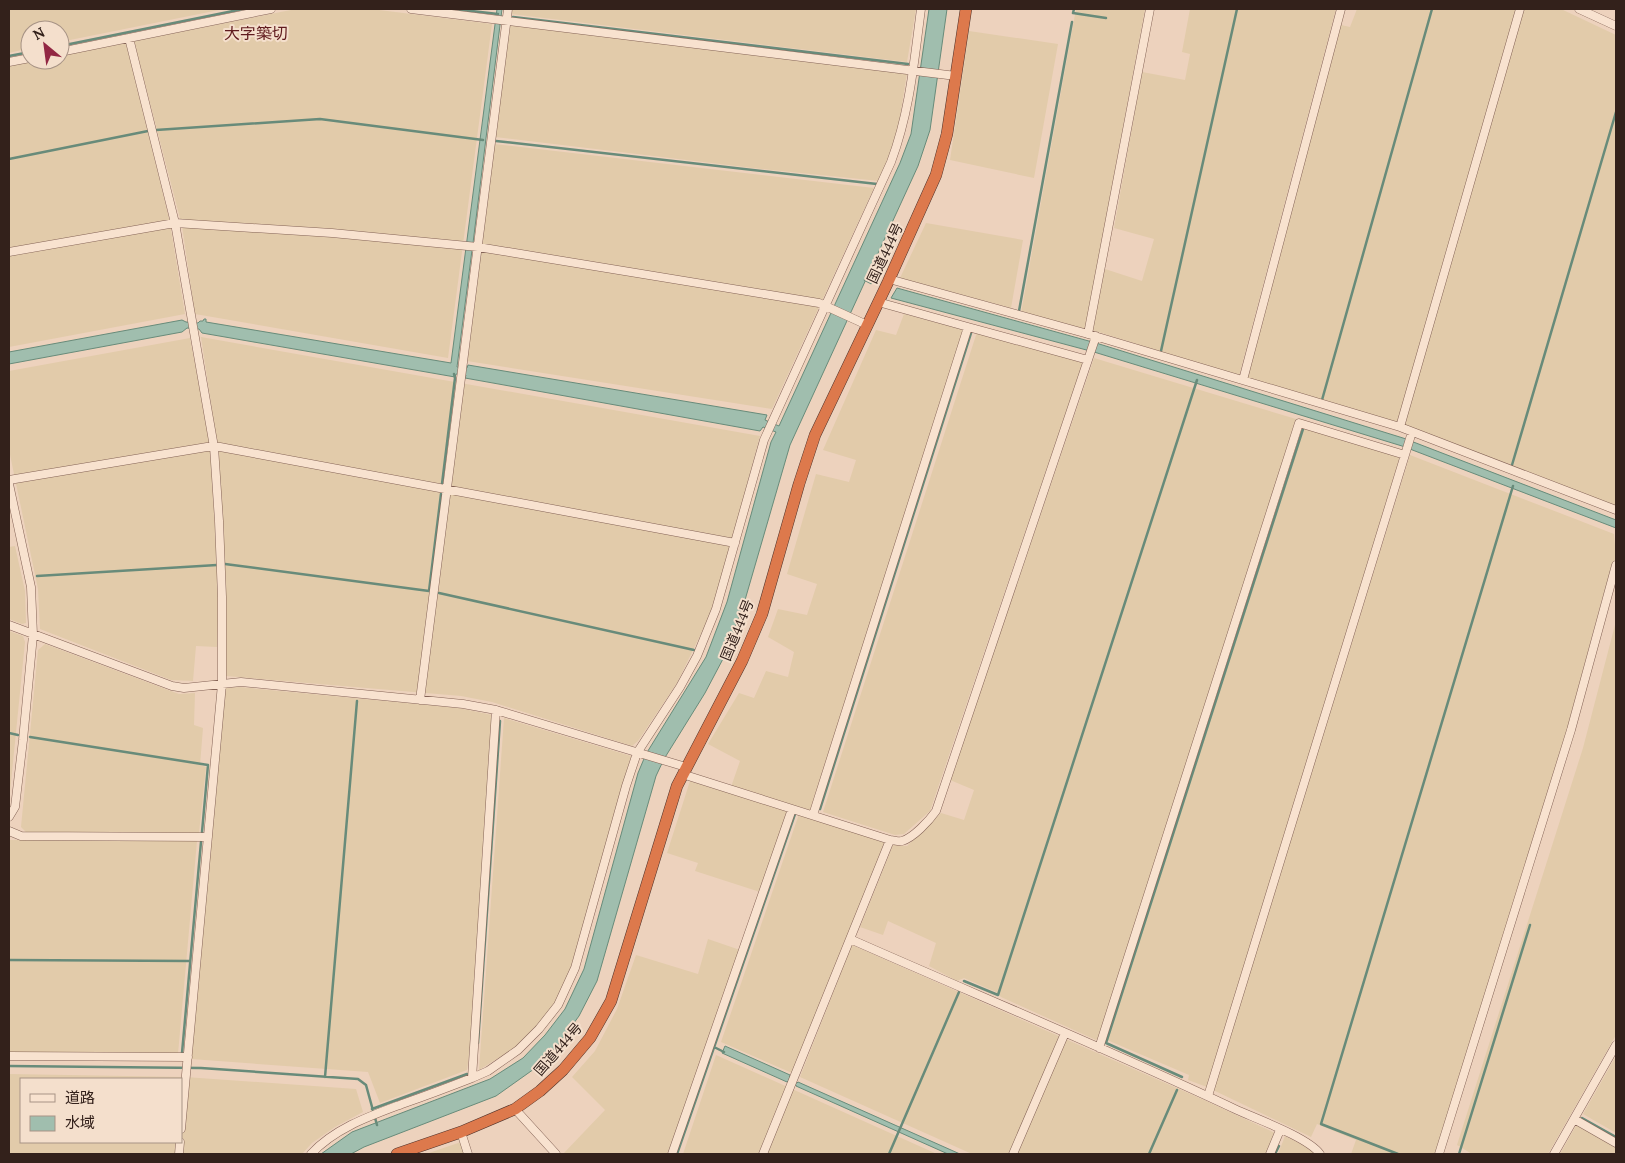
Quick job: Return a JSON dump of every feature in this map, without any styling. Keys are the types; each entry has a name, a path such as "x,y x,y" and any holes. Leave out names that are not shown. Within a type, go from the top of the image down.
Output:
{"highway":[{"name":"国道444号","path":"397,1154 461,1132 515,1109 540,1091 563,1070 590,1038 611,1000 677,786 742,661 762,614 815,435 889,280 936,175 947,134 966,9"}],"street":[{"path":"70,50 271,9"},
{"path":"411,9 956,76"},
{"path":"420,700 461,376 472,246 501,20 508,9"},
{"path":"311,1154 316,1148 340,1131 374,1115 472,1078 488,1070 518,1050 539,1029 558,1004 575,968 626,786 638,753 680,687 696,656 716,609 768,430 827,306 894,153 908,105 915,70 921,9"},
{"path":"9,626 172,686 184,688 240,682 463,704 496,710 671,763 684,771 792,809 890,840 910,838 936,811 1089,357 1150,9"},
{"path":"1243,380 1341,9"},
{"path":"1400,427 1520,9"},
{"path":"1579,9 1616,26"},
{"path":"129,38 175,223 214,447 222,597 222,684 182,1118"},
{"path":"9,252 175,223 332,233 472,246 819,302 867,325"},
{"path":"889,280 1243,380 1400,427 1411,435 1616,510"},
{"path":"879,300 968,327 1089,357"},
{"path":"812,815 968,327"},
{"path":"1099,1048 1299,423 1405,453"},
{"path":"1208,1096 1411,435"},
{"path":"9,817 15,807 33,635 30,587 9,482 214,447 735,542"},
{"path":"1438,1154 1570,730 1616,565"},
{"path":"472,1078 496,710"},
{"path":"672,1154 792,809"},
{"path":"9,831 21,836 208,837"},
{"path":"763,1154 890,840"},
{"path":"850,939 1208,1096 1315,1148 1320,1154"},
{"path":"1013,1154 1065,1033"},
{"path":"1554,1154 1616,1045"},
{"path":"9,1056 187,1064"},
{"path":"515,1109 556,1154"},
{"path":"1574,1119 1616,1143"},
{"path":"1270,1154 1280,1130"},
{"path":"461,1132 468,1154"}],"shaded area":[{"path":"9,9 224,9 70,40 70,20 20,20 20,50 9,53"},
{"path":"296,9 371,9 492,24 448,358 195,314 182,226 134,41"},
{"path":"512,9 916,9 907,62 511,14"},
{"path":"1076,9 1145,9 1085,330 1021,313"},
{"path":"1190,9 1336,9 1239,376 1092,330 1105,269 1142,281 1154,239 1114,228 1142,72 1185,80 1190,54 1182,52"},
{"path":"1357,9 1561,9 1616,35 1616,506 1509,464 1327,402 1247,378 1341,25 1350,27"},
{"path":"510,25 907,73 897,136 879,181 495,137"},
{"path":"969,31 1058,44 1034,178 950,160"},
{"path":"126,43 169,218 185,314 9,347 9,66 20,64 20,70 70,70 70,54"},
{"path":"494,144 874,188 772,409 467,361"},
{"path":"926,223 1023,240 1011,308 900,278"},
{"path":"904,314 964,330 810,810 731,787 740,761 708,744 739,693 754,698 766,671 788,677 794,652 768,637 778,609 807,615 817,584 787,574 816,474 849,482 856,460 823,450 876,330 896,335"},
{"path":"977,332 1083,362 930,811 904,834 895,835 823,812"},
{"path":"201,337 760,436 714,607 677,683 638,741 632,746 492,702 461,696 226,676 226,599 218,450"},
{"path":"190,338 210,442 219,596 217,647 196,646 193,681 171,680 40,629 38,589 9,450 9,371"},
{"path":"1094,358 1296,419 1294,425 1400,457 1207,1087 1188,1080 1189,1075 1100,1037 1096,1040 964,978 957,981 929,966 936,943 888,921 883,935 860,927 893,845 907,846 941,813 964,820 974,790 950,780"},
{"path":"1410,455 1614,534 1616,556 1602,599 1567,729 1435,1154 1351,1154 1356,1140 1317,1124 1311,1137 1213,1090"},
{"path":"15,546 25,591 26,623 22,624 9,619 9,547"},
{"path":"1616,621 1616,1035 1548,1154 1472,1154 1457,1145 1583,748"},
{"path":"9,631 23,636 25,642 9,802"},
{"path":"45,644 179,694 195,693 194,725 203,728 200,765 206,767 199,833 26,832 21,827 38,650"},
{"path":"239,687 459,708 492,715 471,1041 467,1070 380,1103 368,1072 191,1059 225,688"},
{"path":"504,718 631,756 571,967 556,1003 537,1027 516,1047 479,1070"},
{"path":"690,781 787,811 760,892 695,871 698,863 667,853"},
{"path":"799,814 885,842 792,1073 721,1042"},
{"path":"9,840 197,841 178,1054 9,1053"},
{"path":"708,939 740,950 668,1154 563,1154 605,1110 572,1077 595,1051 617,1009 636,955 698,974"},
{"path":"852,945 1275,1133 1266,1154 972,1154 800,1077"},
{"path":"716,1055 937,1154 683,1154"},
{"path":"1616,1056 1616,1133 1583,1114"},
{"path":"9,1074 185,1077 356,1089 363,1112 335,1127 312,1143 302,1154 9,1154"},
{"path":"1577,1124 1616,1147 1616,1154 1560,1154"},
{"path":"1285,1136 1307,1147 1315,1152 1315,1154 1278,1154"},
{"path":"461,1142 464,1154 426,1154"}],"water":[{"path":"497,9 502,9 473,243 470,250 472,250 457,367 467,368 468,365 767,415 765,420 779,426 900,163 911,134 929,9 947,9 930,130 918,166 790,445 745,600 724,657 656,776 597,981 579,1016 557,1046 534,1069 496,1096 364,1147 351,1154 321,1154 352,1132 490,1079 523,1058 545,1035 565,1009 584,969 638,773 646,754 706,657 727,602 771,442 776,432 763,427 760,431 465,378 466,375 456,374 455,377 202,333 199,329 187,328 182,332 9,364 9,352 182,320 198,323 206,319 206,322 451,363"},
{"path":"897,288 1096,343 1403,438 1616,520 1616,528 1402,446 1094,352 891,298"},
{"path":"725,1046 790,1075 789,1080 798,1082 960,1154 948,1154 722,1053"}],"waterway":[{"path":"70,44 243,9"},
{"path":"454,9 498,14"},
{"path":"1074,9 1073,13 1106,18"},
{"path":"1161,351 1237,9"},
{"path":"1322,400 1432,9"},
{"path":"513,17 908,64"},
{"path":"1019,311 1072,22"},
{"path":"9,56 20,54"},
{"path":"1512,465 1616,112"},
{"path":"156,130 320,119 483,140"},
{"path":"9,159 148,131"},
{"path":"496,141 877,184"},
{"path":"865,280 871,283"},
{"path":"820,809 971,333"},
{"path":"442,484 454,374"},
{"path":"964,981 998,995 1197,380"},
{"path":"1182,1077 1106,1043 1303,429"},
{"path":"1398,1154 1321,1124 1513,486"},
{"path":"225,564 429,591 441,494"},
{"path":"37,576 217,565"},
{"path":"439,593 694,650"},
{"path":"325,1077 357,701"},
{"path":"478,1043 500,721"},
{"path":"9,733 18,735"},
{"path":"30,737 208,765 202,832"},
{"path":"677,1154 795,814"},
{"path":"182,1053 201,842"},
{"path":"1459,1154 1530,925"},
{"path":"9,960 190,961"},
{"path":"889,1154 959,992"},
{"path":"714,1047 724,1052"},
{"path":"9,1066 201,1068 358,1079 366,1085 377,1125"},
{"path":"372,1109 467,1074"},
{"path":"1149,1154 1177,1090"},
{"path":"1582,1118 1616,1137"},
{"path":"1275,1154 1279,1146"}],"district":[{"name":"大字築切","path":"256,33"}]}
